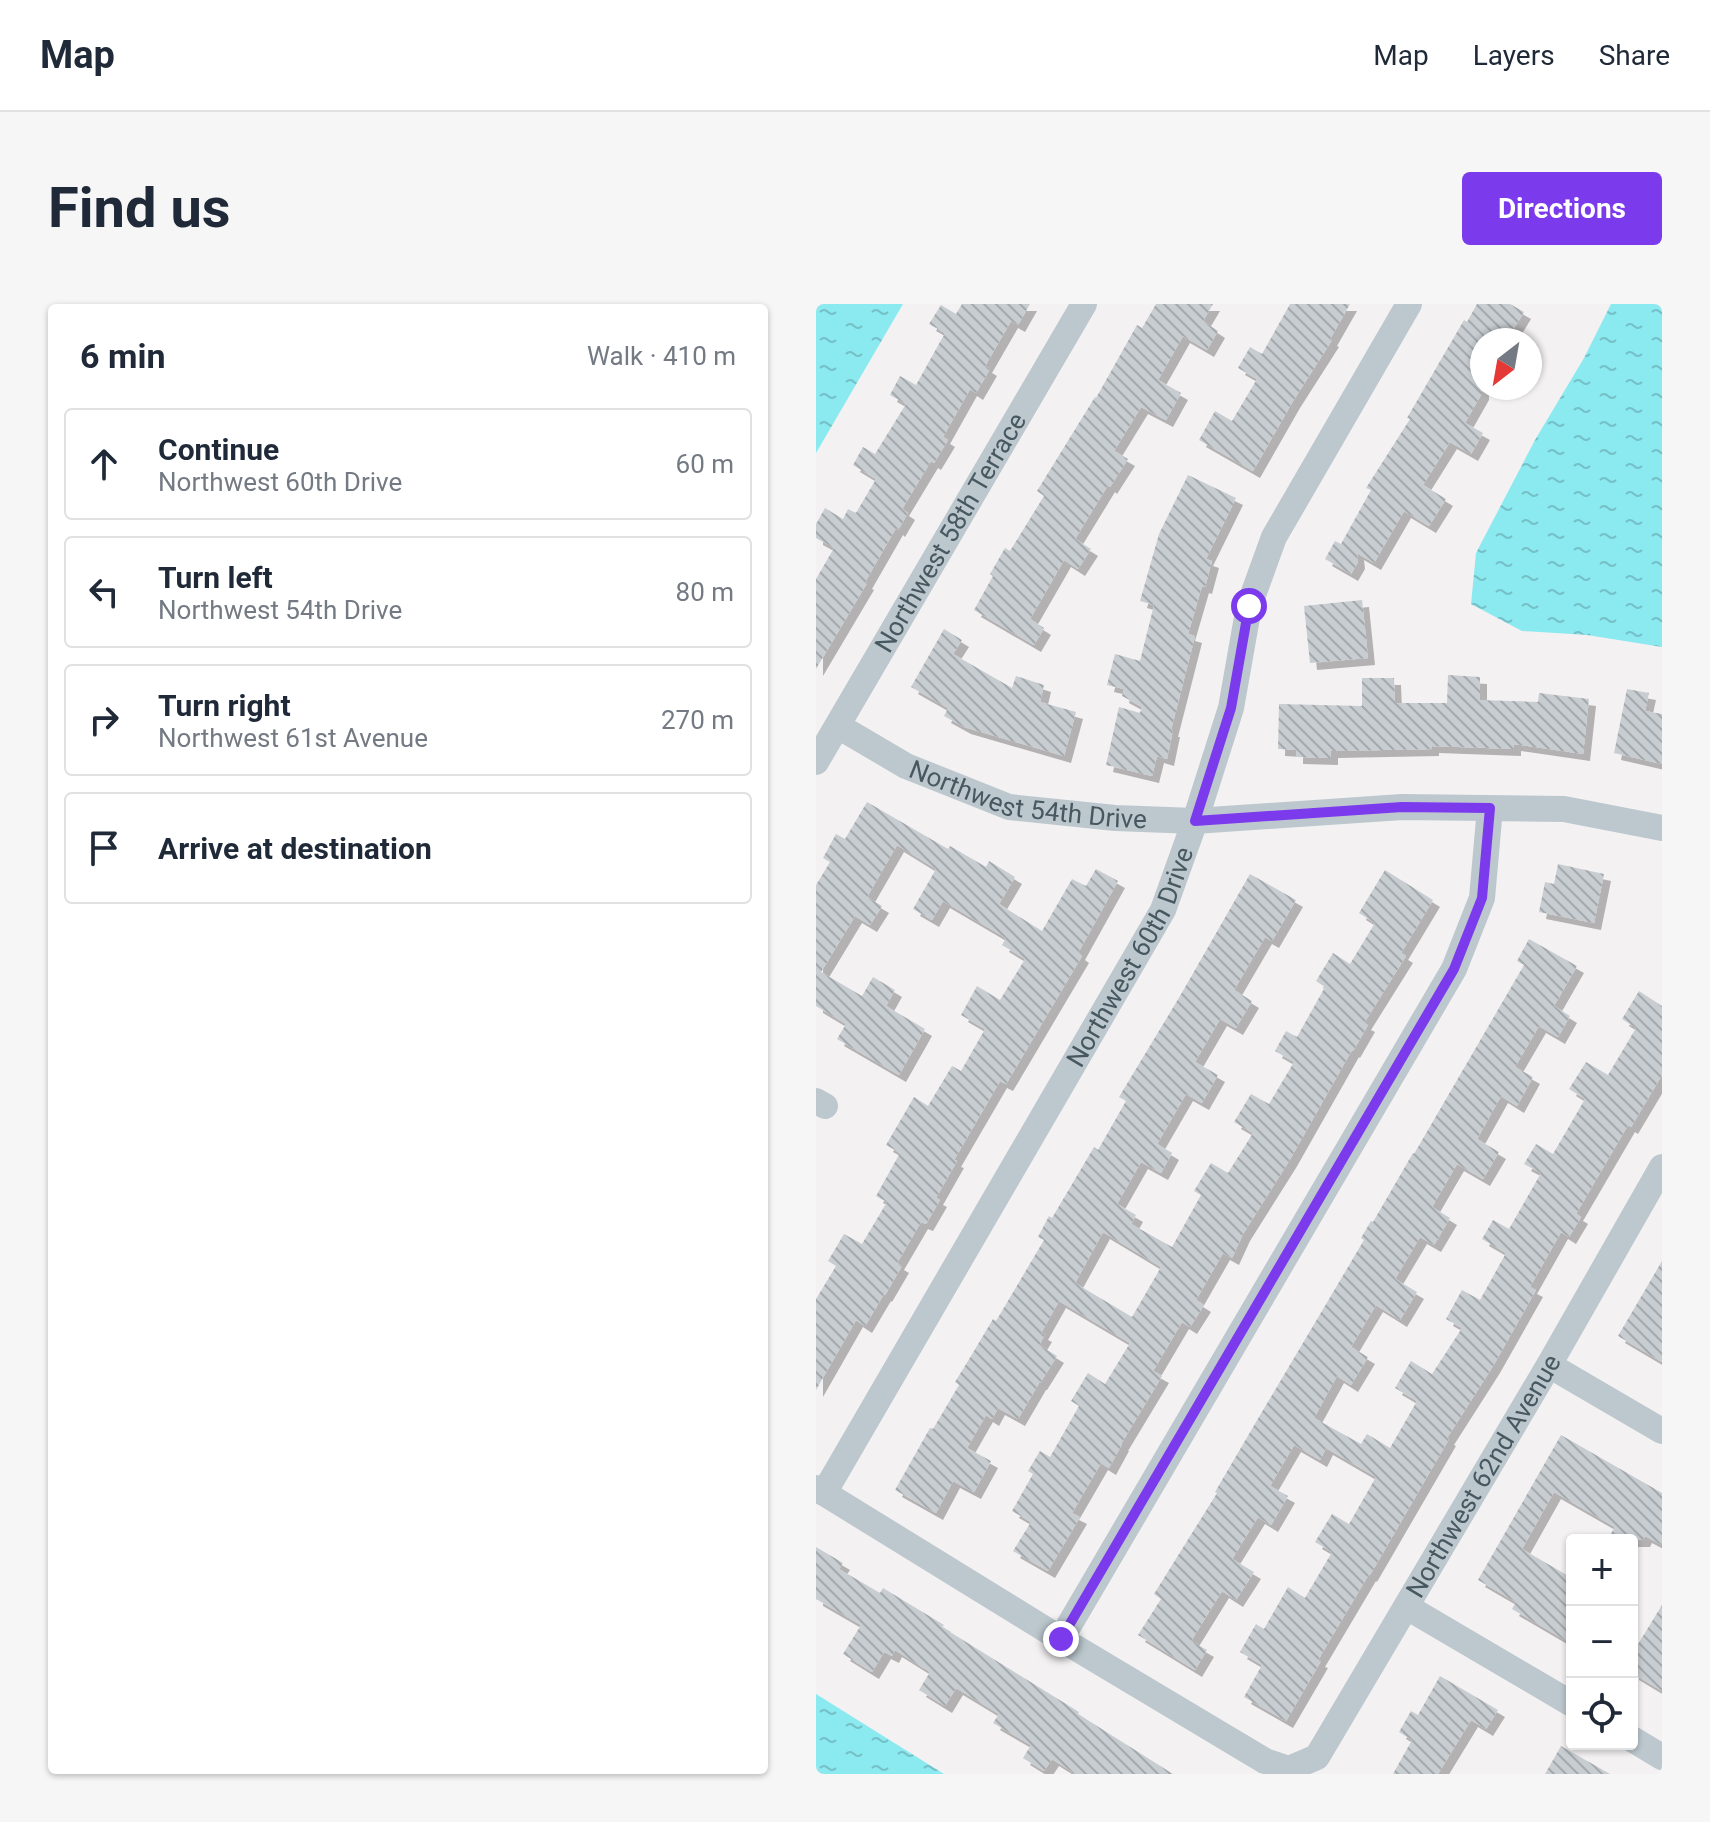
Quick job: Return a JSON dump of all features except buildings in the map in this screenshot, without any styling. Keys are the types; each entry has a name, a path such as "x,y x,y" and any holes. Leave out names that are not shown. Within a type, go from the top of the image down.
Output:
{"street":[{"name":"Northwest 58th Terrace","path":"816,762 1084,304"},
{"name":"Northwest 60th Drive","path":"820,1490 1163,910 1231,708 1249,606 1274,537 1409,304"},
{"name":"Northwest 54th Drive","path":"838,726 906,766 1009,807 1115,818 1195,821 1402,807 1564,809 1662,828"},
{"path":"820,1490 1061,1639 1454,969 1482,898 1490,808"},
{"name":"Northwest 62nd Avenue","path":"1061,1639 1265,1761 1289,1769 1317,1757 1662,1167"},
{"path":"1549,1365 1662,1431"},
{"path":"1407,1607 1566,1700"},
{"path":"1638,1743 1662,1757"}],"water":[{"path":"816,304 903,304 816,453"},
{"path":"1611,304 1662,304 1662,647 1587,635 1522,631 1471,604 1476,553"},
{"path":"816,1694 944,1774 816,1774"}],"route":[{"path":"1061,1639 1454,969 1482,898 1490,808 1402,807 1195,821 1231,708 1249,606"}]}
